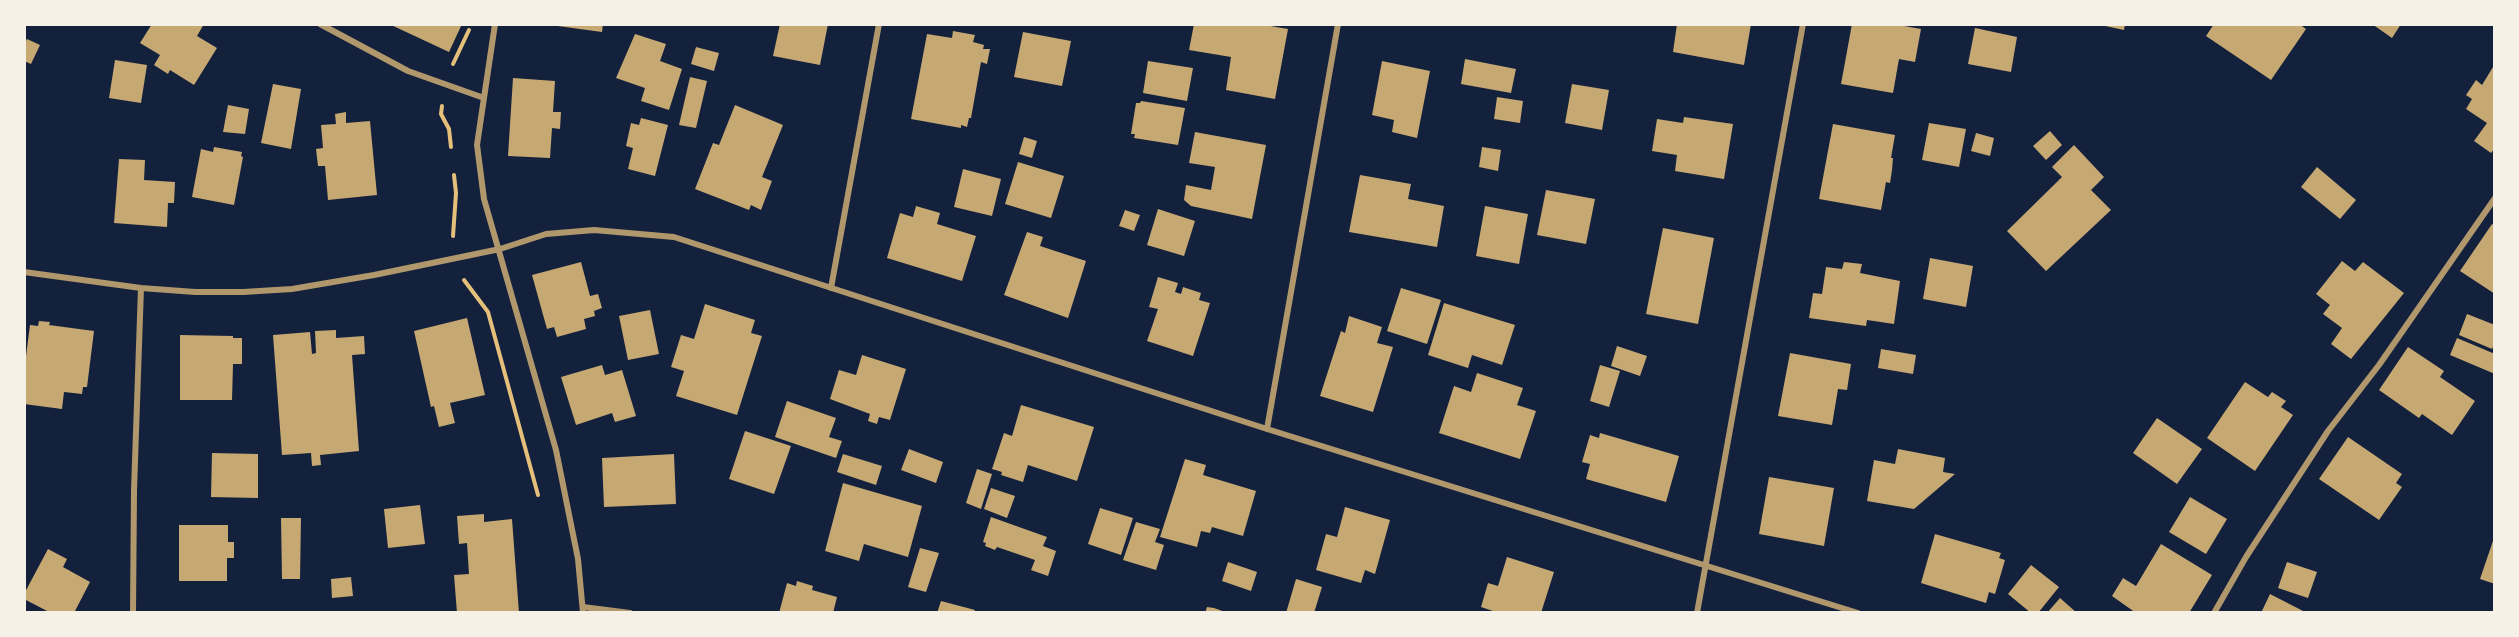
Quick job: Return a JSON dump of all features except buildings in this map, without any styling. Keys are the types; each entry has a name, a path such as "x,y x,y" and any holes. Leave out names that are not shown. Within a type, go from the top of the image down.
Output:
{"street":[{"path":"320,24 408,71 484,98"},
{"path":"495,24 477,145 484,199 500,249 510,297 556,450 571,517 583,610 630,613"},
{"path":"831,288 879,24"},
{"path":"1267,429 1338,24"},
{"path":"1697,613 1803,24"},
{"path":"2214,613 2246,557 2322,440 2385,355 2495,198"},
{"path":"24,272 141,288 195,292 292,289 500,249 546,234 594,230 639,232 674,237 1267,429 1858,613"},
{"path":"133,613 134,490 141,288"}]}
